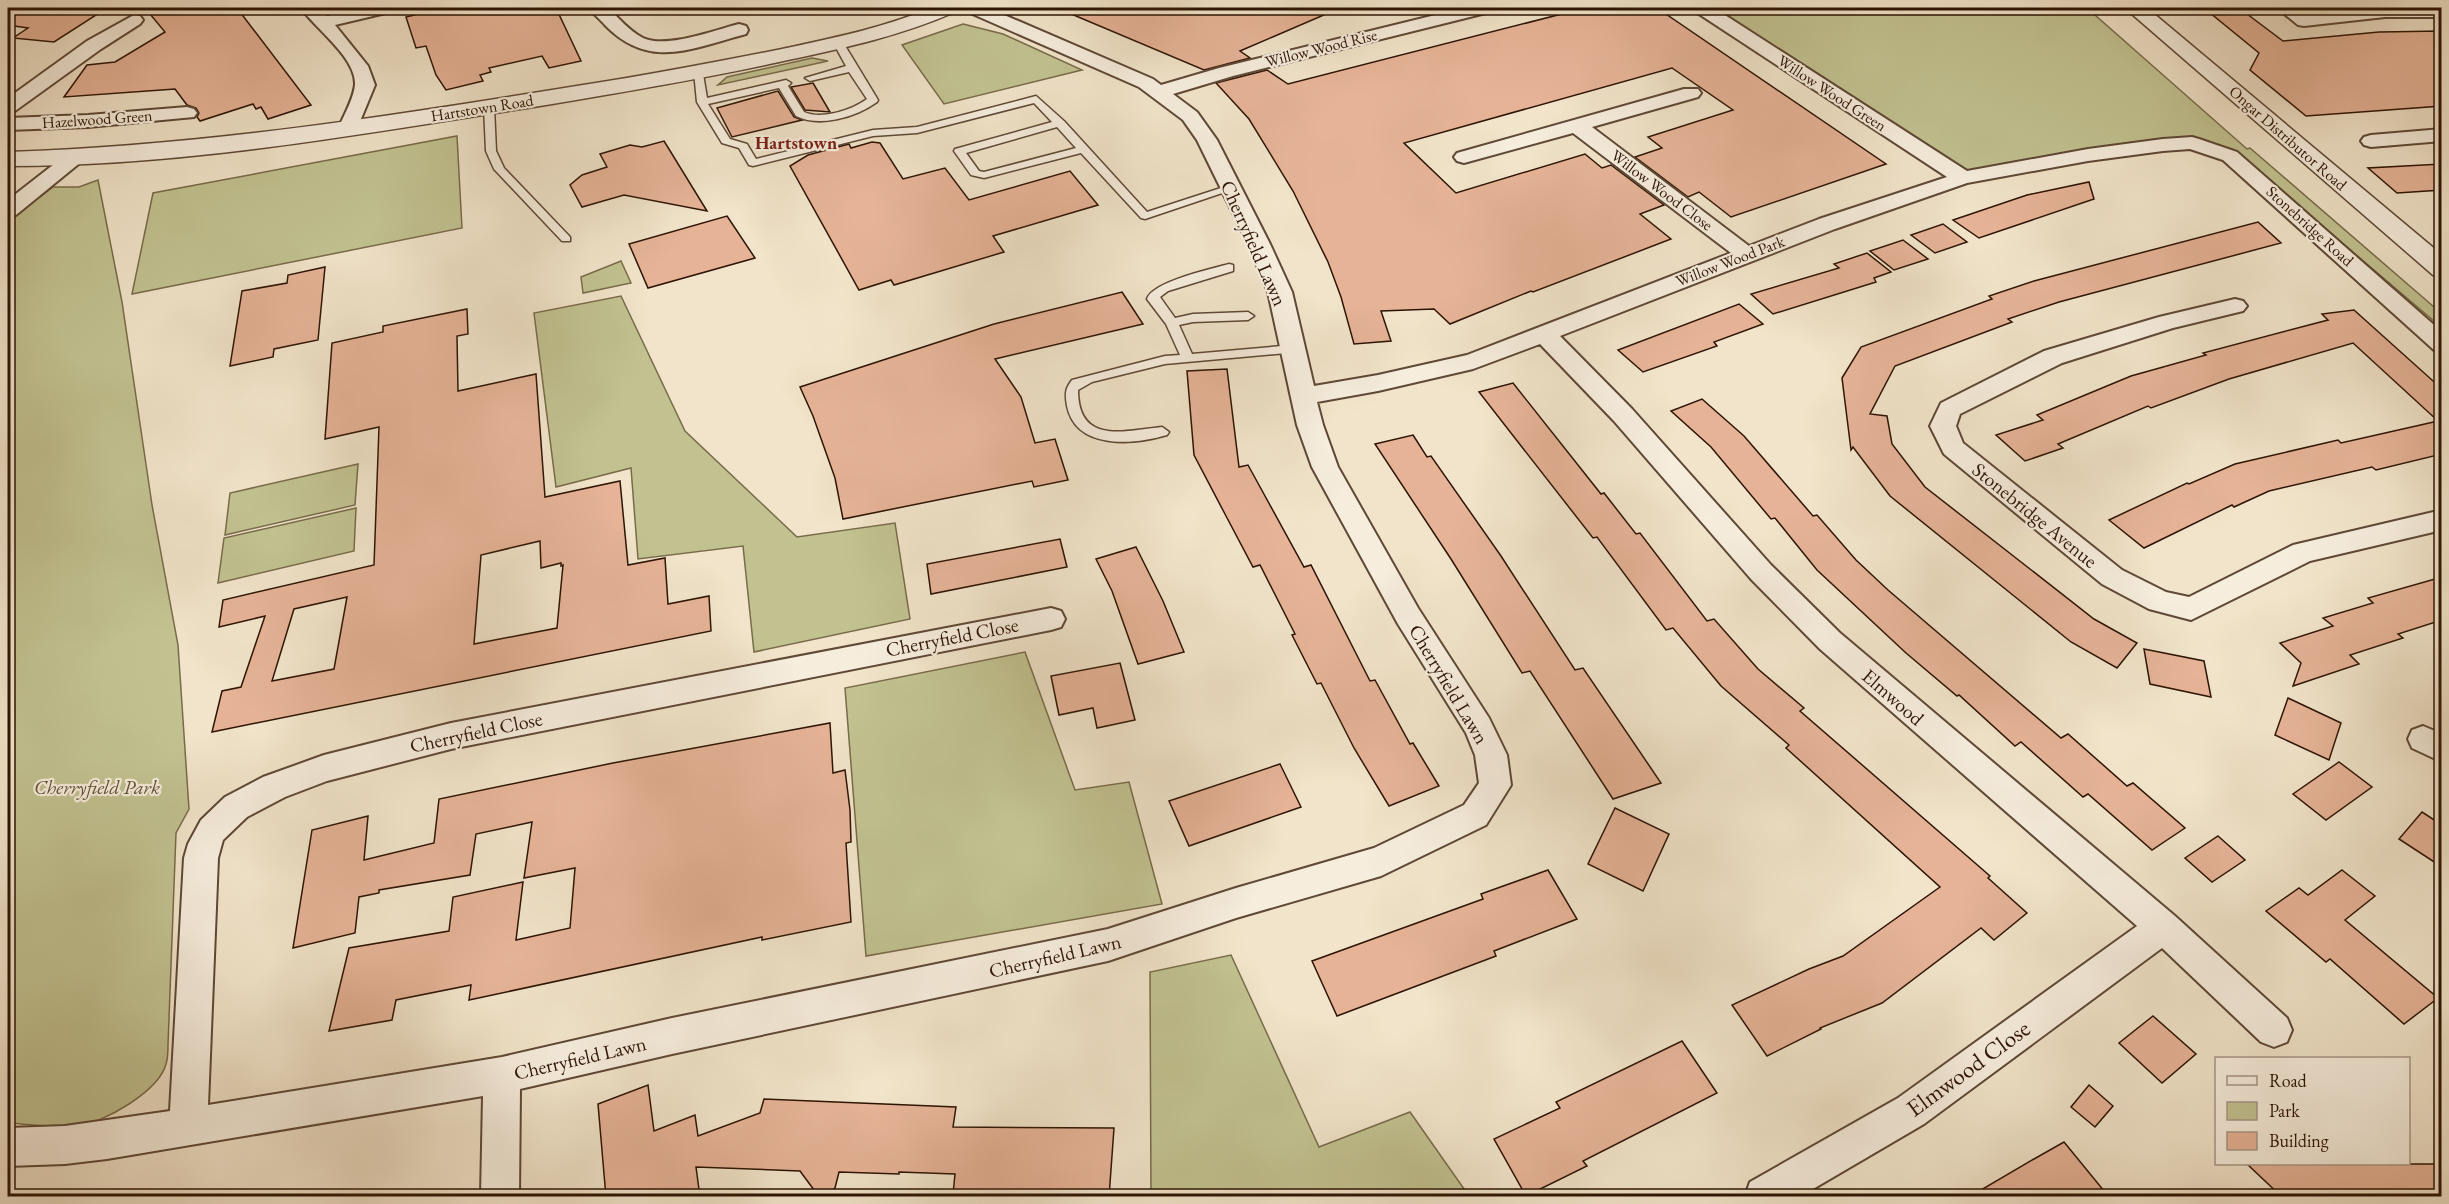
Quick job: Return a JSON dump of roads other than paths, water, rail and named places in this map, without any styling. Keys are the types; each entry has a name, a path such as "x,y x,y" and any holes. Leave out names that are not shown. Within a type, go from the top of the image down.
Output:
{"street":[{"path":"310,8 363,72 365,84 349,127"},
{"path":"323,22 384,8"},
{"path":"598,8 636,41 652,46 685,43 739,30"},
{"name":"Hartstown Road","path":"8,159 74,158 243,141 489,107 698,74 839,44 909,24 948,8"},
{"name":"Cherryfield Lawn","path":"502,1075 672,1036 1108,945 1236,903 1381,861 1475,816 1495,785 1491,755 1478,727 1407,616 1325,466 1310,425 1280,292 1231,188 1200,129 1182,109 1160,92 1127,74 974,8"},
{"name":"Willow Wood Rise","path":"1160,92 1442,12 1484,8"},
{"name":"Willow Wood Green","path":"1702,8 1963,178"},
{"name":"Ongar Distributor Road","path":"2136,8 2442,269"},
{"path":"2286,8 2304,21 2385,12 2442,12"},
{"path":"8,107 94,45 134,20"},
{"path":"1464,157 1691,93"},
{"name":"Hazelwood Green","path":"8,124 88,121 187,113"},
{"name":"Willow Wood Close","path":"1578,126 1747,255"},
{"path":"2371,141 2442,135"},
{"name":"Stonebridge Road","path":"2163,145 2192,143 2230,156 2442,345"},
{"name":"Willow Wood Park","path":"1303,396 1378,383 1473,361 1827,224 1963,178 2088,155 2163,145"},
{"path":"8,210 74,158"},
{"name":"Stonebridge Avenue","path":"2235,306 2167,322 2054,357 1950,409 1943,426 1953,448 2112,578 2159,601 2191,609 2303,552 2442,520"},
{"name":"Elmwood","path":"1543,333 1623,415 1761,572 1830,641 2163,927 2274,1030"},
{"name":"Cherryfield Close","path":"188,1128 201,858 204,844 212,830 236,807 299,777 411,744 1051,619"},
{"name":"Elmwood Close","path":"1764,1197 1911,1111 2163,927"},
{"path":"8,1147 65,1145 188,1128 502,1075 500,1197"}],"lane":[{"path":"702,102 784,83 803,117 818,119 864,107 873,100 839,44"},
{"path":"810,78 852,68"},
{"path":"698,74 702,102 726,141 743,146 753,163 873,133 917,130 1036,99 1145,216 1231,188"},
{"path":"489,107 491,151 499,169 566,239"},
{"path":"1060,123 959,151 975,172 984,175 1083,149"},
{"path":"1187,357 1172,323 1153,299 1154,295 1164,288 1228,268"},
{"path":"1172,323 1193,318 1248,316"},
{"path":"1162,432 1108,436 1089,432 1078,421 1072,389 1077,383 1088,379 1154,362 1187,357 1294,349"}],"district":[{"name":"Hartstown","path":"796,142"}],"park label":[{"name":"Cherryfield Park","path":"97,787"}]}
